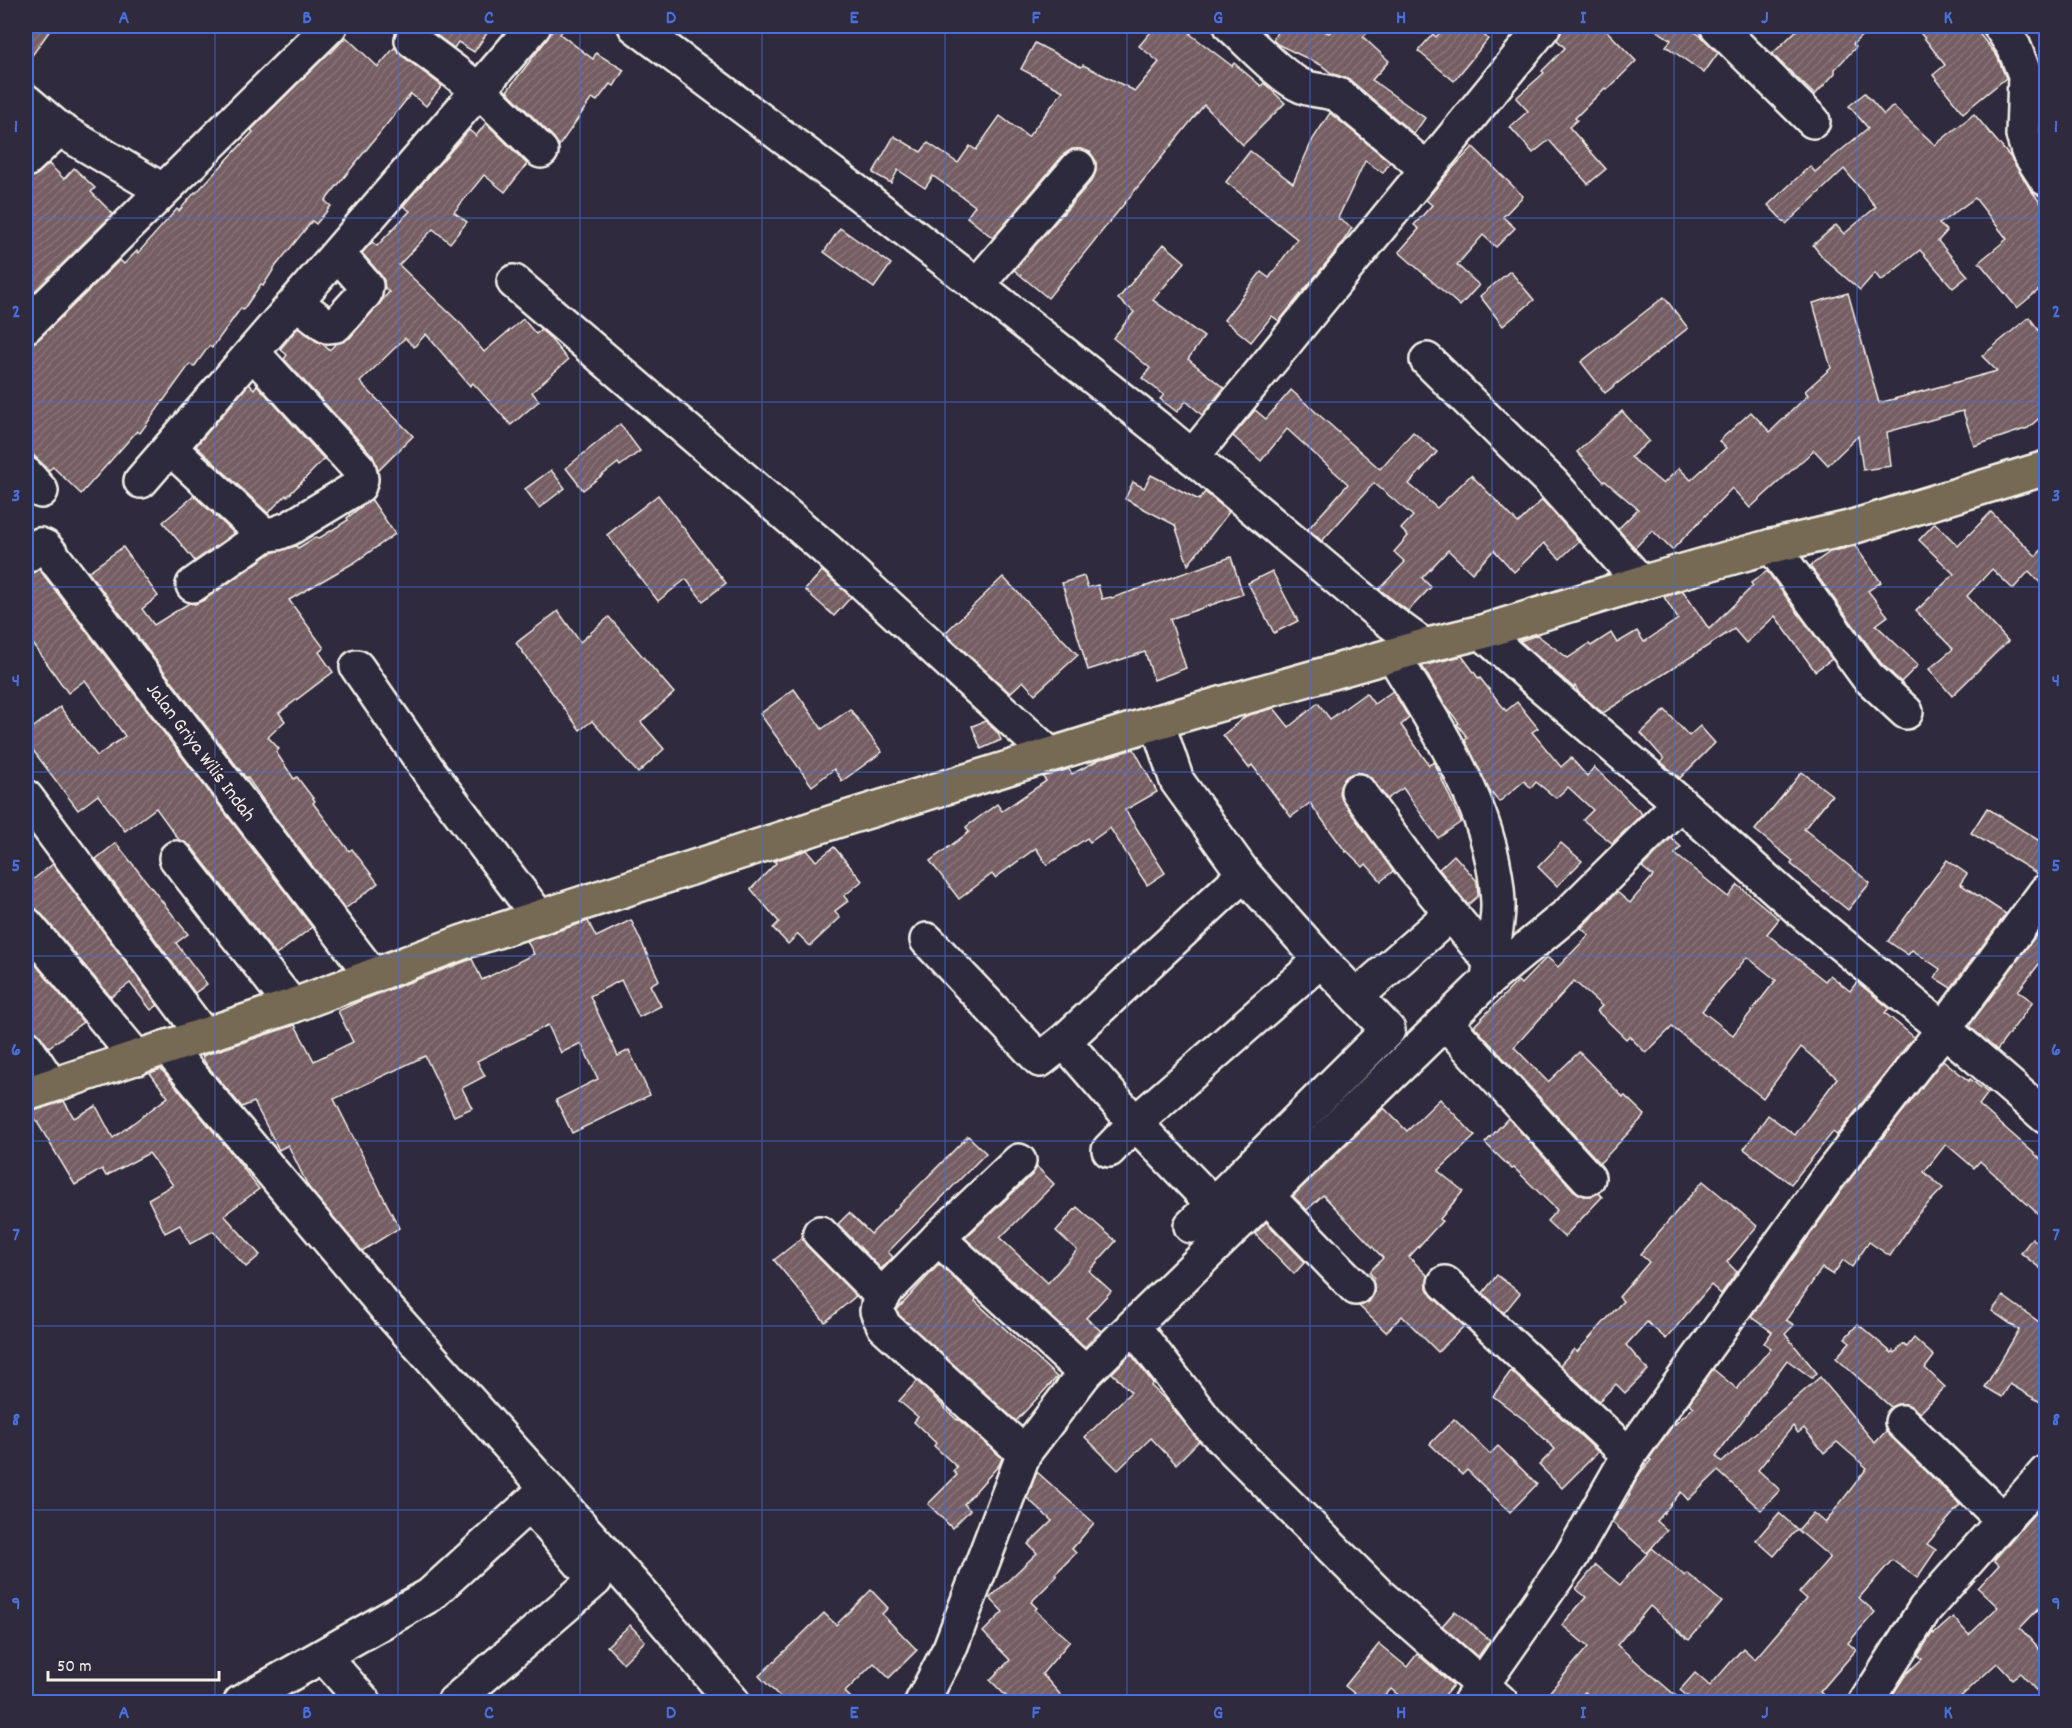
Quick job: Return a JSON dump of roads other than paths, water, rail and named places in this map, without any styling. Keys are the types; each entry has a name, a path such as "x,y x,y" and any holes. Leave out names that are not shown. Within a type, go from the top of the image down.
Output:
{"main road":[{"path":"38,1089 292,1005 539,917 1049,754 1482,632 1641,583 1772,546 1849,528 2046,468"}],"street":[{"path":"26,326 330,26"},
{"path":"141,481 534,26"},
{"path":"635,26 862,196 976,285 1192,457 1382,615 1408,651 1432,721 1471,794 1489,841 1496,872 1498,905 1489,970"},
{"path":"1231,26 1291,80 1303,87 1326,90 1338,95 1427,169"},
{"path":"1192,457 1544,26"},
{"path":"1717,26 1813,121"},
{"path":"2000,26 2014,47 2025,75 2023,135 2028,151 2046,179"},
{"path":"412,40 478,90 541,151"},
{"path":"26,101 59,129 162,190"},
{"path":"26,160 59,129"},
{"path":"976,285 1078,167"},
{"path":"296,302 327,326 332,327 365,293 366,286 362,280 338,254"},
{"path":"514,282 826,549 1049,754"},
{"path":"193,585 264,535 277,534 290,528 355,489 361,479 359,469 253,353"},
{"path":"1427,360 1552,483 1641,583"},
{"path":"170,448 264,535"},
{"name":"Jalan Griya Wilis Indah","path":"26,556 40,545 52,555 372,975"},
{"path":"1772,546 1867,676 1906,712"},
{"path":"1482,632 1801,911 2046,1117"},
{"path":"357,667 428,770 539,917"},
{"path":"1064,1041 1135,1123 1202,1215 1388,1030 1244,874 1177,781 1157,722"},
{"path":"1358,791 1489,970"},
{"path":"26,797 203,1035"},
{"path":"922,1702 950,1648 1024,1453 1085,1373 1445,1022 1489,970 1568,914 1680,803"},
{"path":"176,858 292,1005"},
{"path":"927,940 1040,1060 1064,1041 1244,874"},
{"path":"1133,1326 1209,1425 1485,1697 1571,1557 1629,1455 1829,1176 1943,1030 2046,891"},
{"path":"26,924 137,1058"},
{"path":"1357,996 1438,925"},
{"path":"1109,1150 1135,1123 1321,960"},
{"path":"1445,1022 1588,1178"},
{"path":"26,1047 38,1089"},
{"path":"167,1047 386,1308 538,1496 595,1580 454,1702"},
{"path":"1018,1161 886,1291 877,1311 884,1326 1024,1453"},
{"path":"1267,1196 1356,1288"},
{"path":"820,1233 883,1297"},
{"path":"938,1238 1085,1373"},
{"path":"1445,1283 1629,1455"},
{"path":"1902,1422 2004,1521"},
{"path":"1866,1702 1925,1609 2046,1472"},
{"path":"241,1702 430,1595 538,1496"},
{"path":"538,1496 646,1599 733,1702"},
{"path":"324,1656 364,1702"}]}
